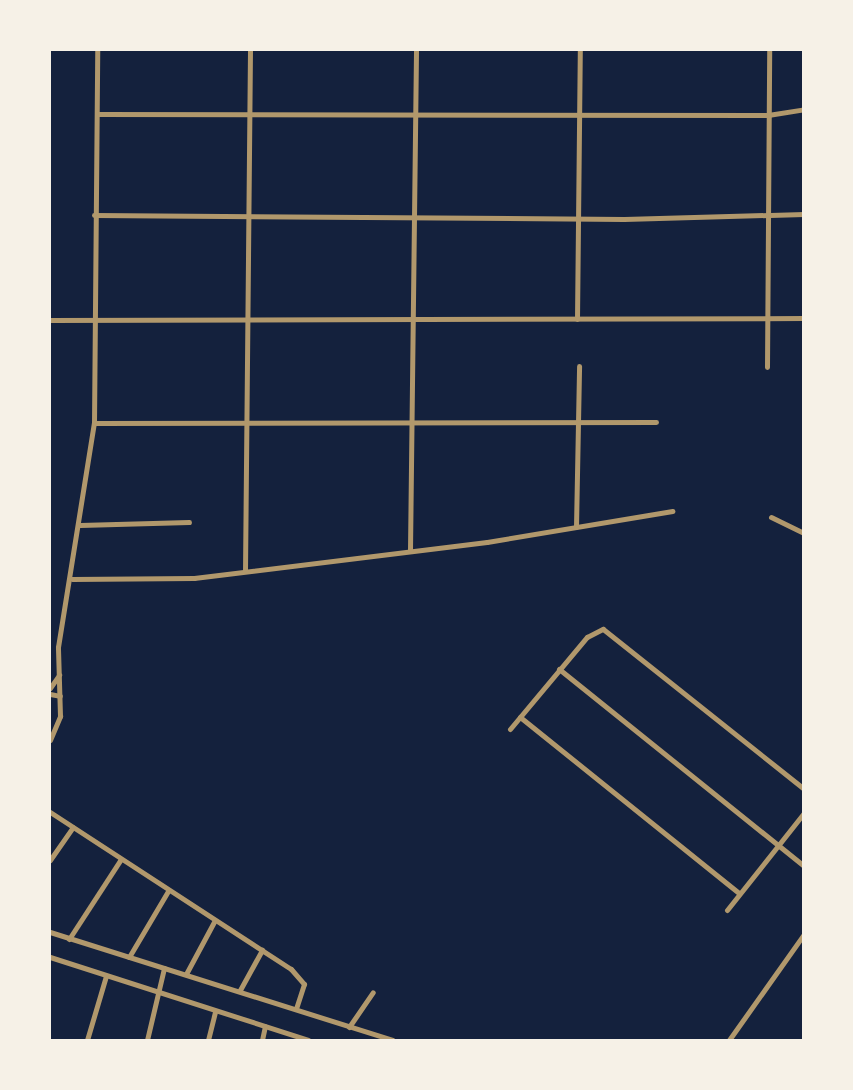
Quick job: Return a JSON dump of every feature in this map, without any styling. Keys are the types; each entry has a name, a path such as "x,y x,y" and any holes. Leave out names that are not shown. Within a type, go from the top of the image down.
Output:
{"street":[{"path":"50,739 60,696 58,647 81,525 94,423 94,215 99,114 97,50"},
{"path":"244,571 250,422 252,214 250,50"},
{"path":"410,550 416,319 416,50"},
{"path":"577,319 580,218 580,50"},
{"path":"767,367 769,50"},
{"path":"99,114 251,112 768,115 804,109"},
{"path":"94,215 415,215 580,218 804,214"},
{"path":"50,320 250,316 416,319 766,320 804,318"},
{"path":"576,527 575,422 579,366"},
{"path":"94,423 656,422"},
{"path":"72,579 150,581 244,571 410,550 672,512"},
{"path":"771,517 804,533"},
{"path":"81,525 189,522"},
{"path":"510,729 587,638 598,630 608,632 804,789"},
{"path":"559,669 804,866"},
{"path":"50,688 59,675"},
{"path":"50,694 60,696"},
{"path":"520,717 738,892"},
{"path":"50,812 168,891 262,950 302,979 296,1009"},
{"path":"727,910 738,892 804,813"},
{"path":"50,860 73,827"},
{"path":"69,939 121,859"},
{"path":"129,957 168,891"},
{"path":"186,974 215,920"},
{"path":"50,932 240,990 392,1041"},
{"path":"729,1041 804,934"},
{"path":"240,990 262,950"},
{"path":"50,957 308,1041"},
{"path":"147,1041 162,993 165,968"},
{"path":"87,1041 106,976"},
{"path":"349,1027 373,992"},
{"path":"208,1041 215,1011"},
{"path":"262,1041 265,1026"}]}
